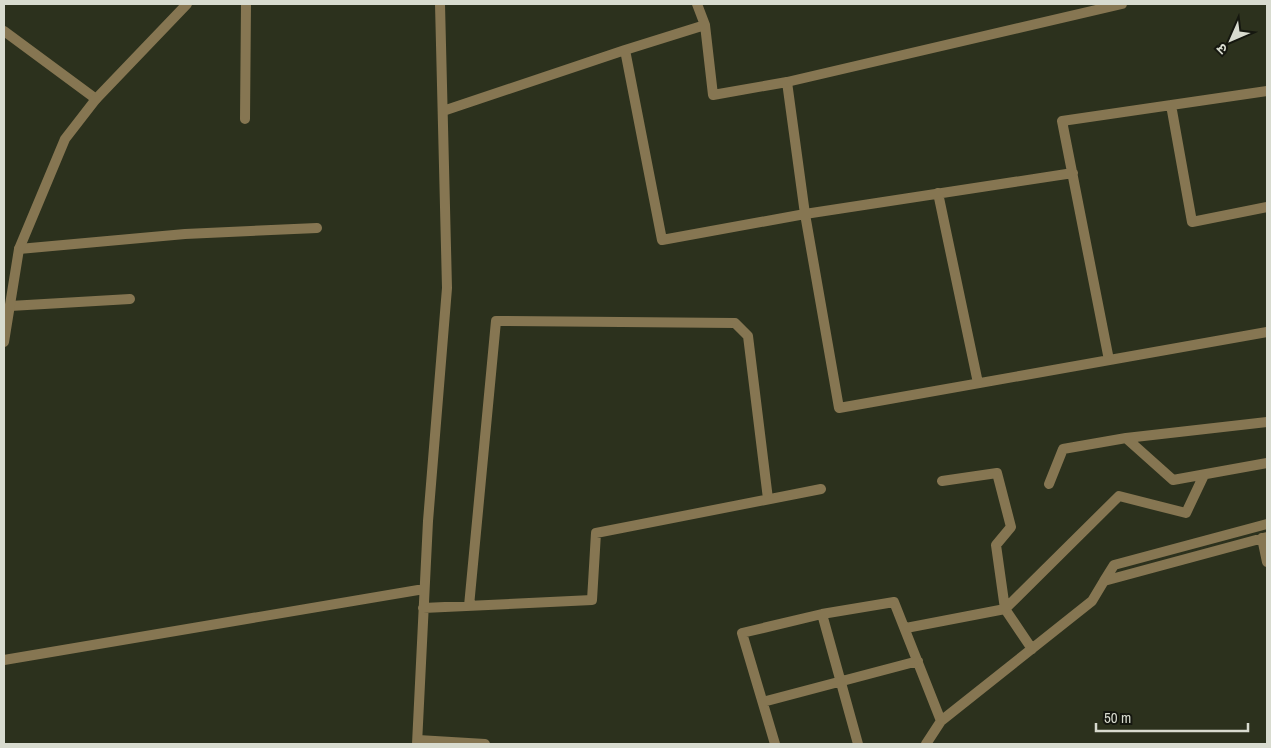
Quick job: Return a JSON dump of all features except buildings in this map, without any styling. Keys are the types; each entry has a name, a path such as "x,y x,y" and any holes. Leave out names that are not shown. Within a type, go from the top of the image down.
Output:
{"street":[{"path":"4,342 10,306 8,288 19,249 65,139 96,99 186,4"},
{"path":"245,119 246,4"},
{"path":"440,4 447,288 428,521 418,742 485,744"},
{"path":"697,4 705,24 712,95 787,82 1097,6 1122,4"},
{"path":"443,111 705,24"},
{"path":"4,31 96,99"},
{"path":"625,50 662,240 805,214 1072,173"},
{"path":"787,82 805,214 839,408 1267,332"},
{"path":"1109,360 1062,121 1267,91"},
{"path":"1171,105 1192,222 1267,207"},
{"path":"938,193 978,383"},
{"path":"19,249 185,234 317,228"},
{"path":"10,306 130,299"},
{"path":"469,606 496,321 735,323 748,336 768,499"},
{"path":"1050,484 1063,449 1126,438 1267,422"},
{"path":"1126,438 1173,480 1267,463"},
{"path":"942,481 997,473 1011,527 996,545 1006,609 1032,649"},
{"path":"906,628 1006,609 1119,496 1186,513 1204,475"},
{"path":"423,608 592,600 596,533 821,489"},
{"path":"926,744 941,721 1092,601 1114,565 1267,524"},
{"path":"1104,581 1265,538 1267,562"},
{"path":"4,660 424,589"},
{"path":"775,744 742,633 822,614 894,602 906,628 941,721"},
{"path":"822,614 858,744"},
{"path":"763,702 918,661"}]}
